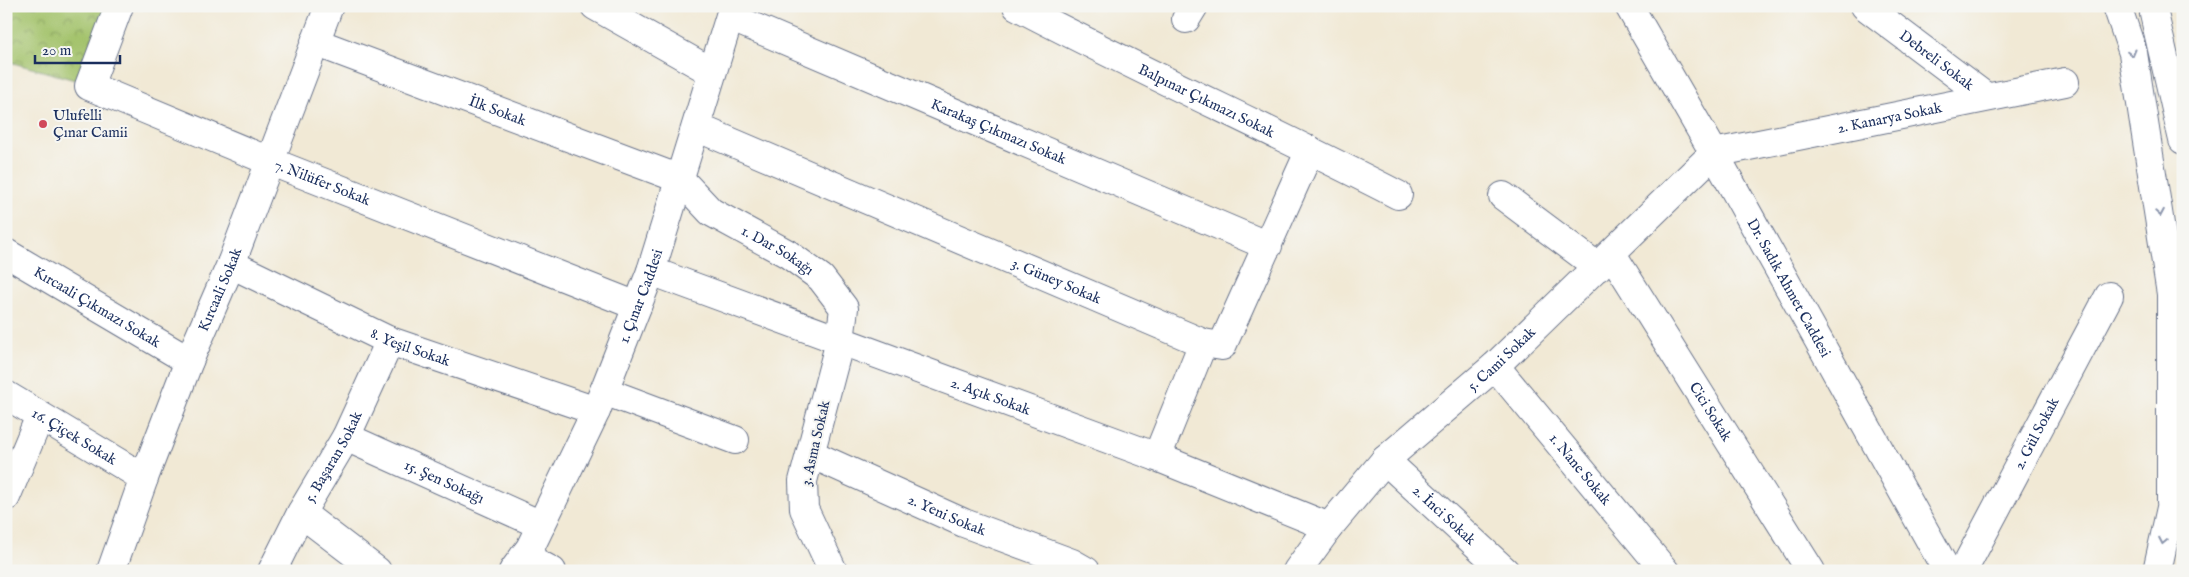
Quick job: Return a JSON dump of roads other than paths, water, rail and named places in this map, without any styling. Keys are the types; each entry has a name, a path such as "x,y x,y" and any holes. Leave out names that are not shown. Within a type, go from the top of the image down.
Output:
{"main road":[{"name":"7. Nilüfer Sokak","path":"119,6 89,86 269,161 637,306"},
{"name":"Kırcaali Sokak","path":"111,571 189,360 231,264 329,6"},
{"path":"595,6 712,72"},
{"name":"Balpınar Çıkmazı Sokak","path":"1016,6 1111,56 1310,150 1398,195"},
{"name":"Dr. Sadık Ahmet Caddesi","path":"1629,6 1714,153 1947,571"},
{"name":"Debreli Sokak","path":"1864,6 1986,97"},
{"path":"2117,6 2133,53 2172,294 2171,502"},
{"path":"2151,10 2183,57"},
{"path":"2151,10 2183,140"},
{"name":"1. Çınar Caddesi","path":"519,564 530,548 600,401 651,272 732,12"},
{"name":"Karakaş Çıkmazı Sokak","path":"732,12 1268,246"},
{"name":"İlk Sokak","path":"315,42 680,179"},
{"name":"2. Kanarya Sokak","path":"1714,153 2065,82"},
{"name":"3. Güney Sokak","path":"696,127 1203,344"},
{"path":"1157,457 1203,344 1222,346 1310,150"},
{"name":"5. Cami Sokak","path":"1297,571 1385,460 1495,366 1714,153"},
{"name":"1. Dar Sokağı","path":"680,179 711,212 788,254 821,278 844,308 840,341"},
{"name":"Cici Sokak","path":"1503,196 1605,260 1811,571"},
{"name":"Kırcaali Çıkmazı Sokak","path":"6,253 189,360"},
{"name":"8. Yeşil Sokak","path":"231,264 390,341 735,440"},
{"name":"2. Açık Sokak","path":"651,272 1157,457 1330,527"},
{"name":"2. Gül Sokak","path":"1963,571 2108,296"},
{"name":"5. Başaran Sokak","path":"272,571 301,513 346,437 390,341"},
{"name":"3. Asma Sokak","path":"833,571 804,509 803,481 840,341"},
{"name":"1. Nane Sokak","path":"1495,366 1665,571"},
{"name":"16. Çiçek Sokak","path":"6,395 144,478"},
{"path":"6,497 40,416"},
{"name":"15. Şen Sokağı","path":"346,437 541,524"},
{"name":"2. Yeni Sokak","path":"811,454 964,523 1072,562 1086,571"},
{"path":"2157,571 2171,502 2183,459"},
{"name":"2. İnci Sokak","path":"1385,460 1505,571"},
{"path":"301,513 377,571"},
{"path":"519,564 552,571"}],"place":[{"name":"Ulufelli Çınar Camii","path":"43,124"}]}
